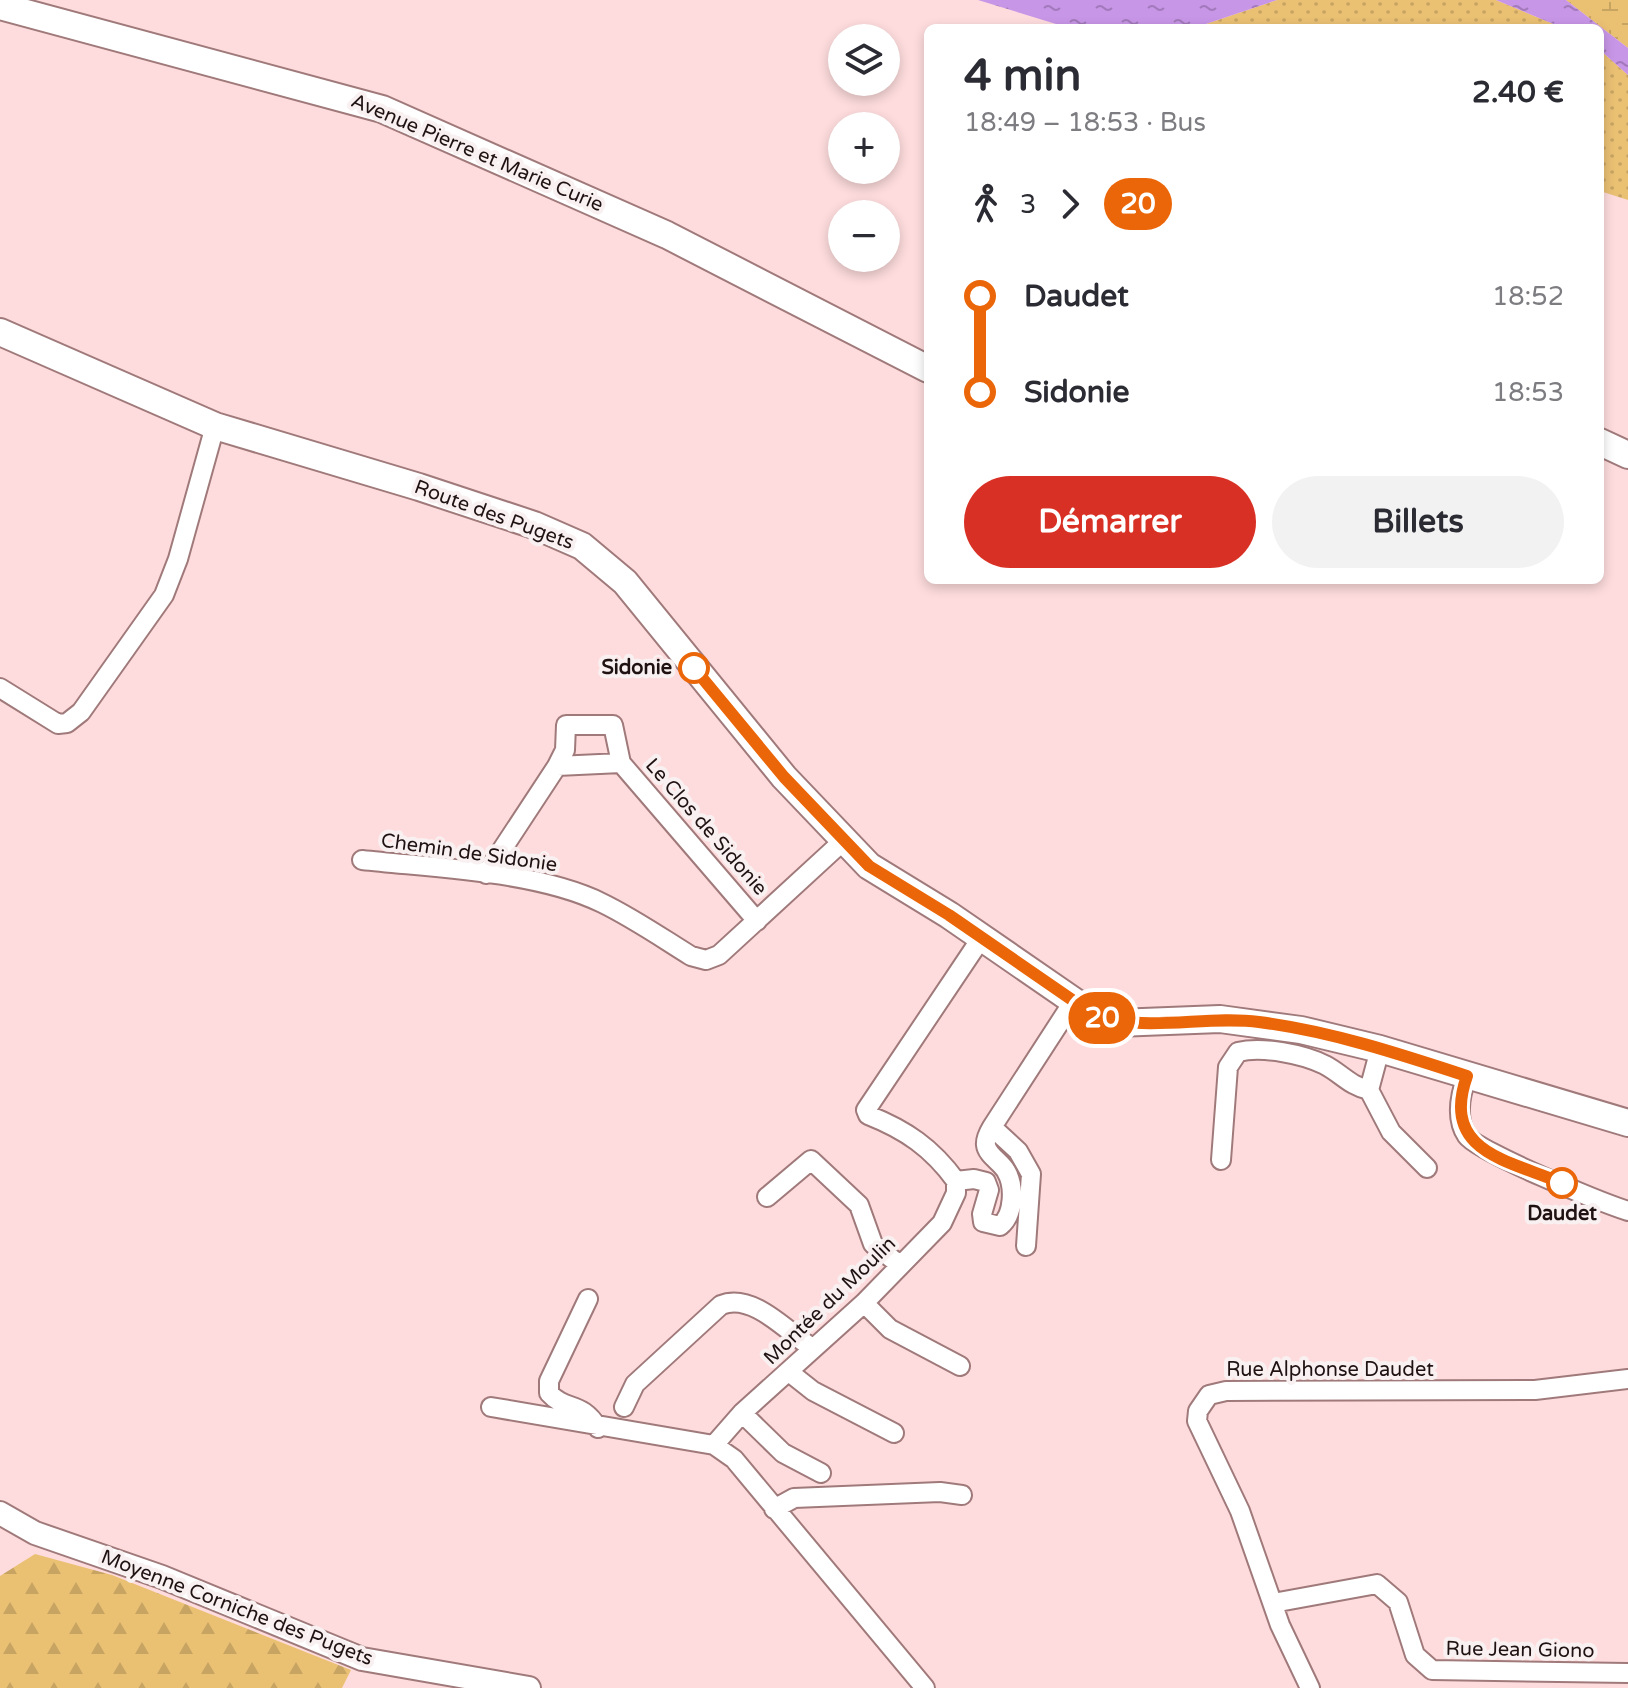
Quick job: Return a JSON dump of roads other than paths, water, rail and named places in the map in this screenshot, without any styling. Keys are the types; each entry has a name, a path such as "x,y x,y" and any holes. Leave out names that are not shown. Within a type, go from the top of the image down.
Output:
{"main road":[{"name":"Avenue Pierre et Marie Curie","path":"0,6 382,109 667,235 924,367"},
{"name":"Route des Pugets","path":"0,332 215,426 419,487 534,525 582,546 625,582 751,738 842,842 869,866 982,937 1073,1002 1117,1023 1220,1019 1258,1022 1380,1049 1628,1123"},
{"path":"1604,444 1628,455"}],"street":[{"path":"0,688 58,724 67,723 81,712 164,595 215,426"},
{"path":"486,874 557,766 565,750 566,725 613,725 621,763"},
{"name":"Le Clos de Sidonie","path":"557,766 621,763 757,921"},
{"name":"Chemin de Sidonie","path":"362,860 486,874 564,889 601,903 691,956 706,960 719,955 842,842"},
{"path":"982,937 866,1110 868,1115 924,1144 956,1181 974,1179 986,1182 989,1190 982,1214 983,1222 1000,1226 1007,1221 1011,1206 1010,1179 986,1149 985,1141 1073,1002"},
{"path":"1221,1160 1228,1067 1238,1052 1251,1049 1311,1059 1329,1067 1356,1087 1369,1090"},
{"path":"1380,1049 1369,1090 1391,1132 1427,1168"},
{"path":"1467,1076 1460,1106 1461,1125 1468,1138 1480,1148 1628,1211"},
{"path":"992,1127 1018,1151 1031,1174 1026,1246"},
{"path":"767,1197 811,1160 859,1205 873,1244 900,1265"},
{"name":"Montée du Moulin","path":"714,1445 742,1413 864,1303 942,1223 956,1193 956,1181"},
{"path":"588,1299 549,1381 549,1393 556,1401 580,1407 598,1428"},
{"path":"624,1407 635,1384 721,1305 735,1299 748,1303 813,1349"},
{"path":"864,1303 890,1329 960,1366"},
{"path":"789,1372 813,1391 894,1433"},
{"name":"Rue Alphonse Daudet","path":"1310,1688 1273,1603 1240,1511 1197,1421 1198,1411 1209,1395 1226,1391 1535,1390 1628,1379"},
{"path":"491,1407 598,1428 714,1445 734,1459 925,1688"},
{"path":"742,1413 783,1453 821,1473"},
{"path":"774,1509 794,1498 926,1492 962,1495"},
{"name":"Moyenne Corniche des Pugets","path":"0,1513 35,1533 162,1577 362,1659 529,1688"},
{"name":"Rue Jean Giono","path":"1273,1603 1377,1584 1398,1602 1415,1655 1432,1670 1628,1673"}],"water":[{"path":"978,0 1277,0 1206,24 1056,24"},
{"path":"1496,0 1566,0 1597,24 1553,24"},
{"path":"1604,29 1628,48 1628,75 1604,54"}],"place":[{"name":"Sidonie","path":"694,668"},
{"name":"Daudet","path":"1562,1183"}]}
